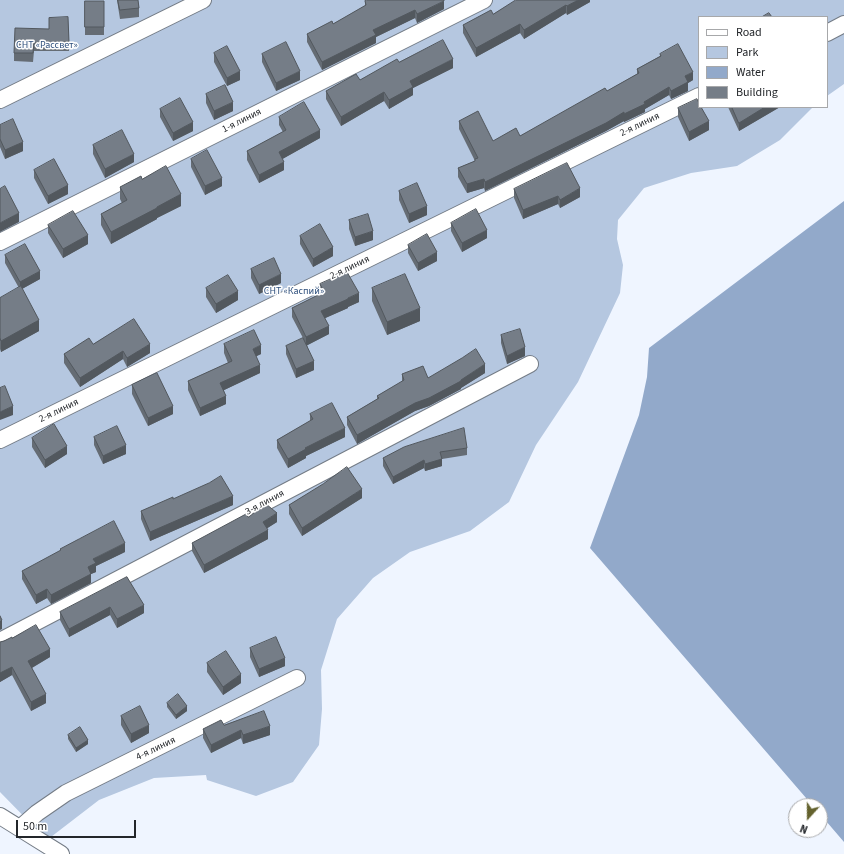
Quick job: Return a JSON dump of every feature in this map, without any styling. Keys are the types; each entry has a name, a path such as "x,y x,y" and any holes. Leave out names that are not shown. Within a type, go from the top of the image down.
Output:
{"street":[{"path":"0,100 203,0"},
{"name":"1-я линия","path":"0,242 484,0"},
{"path":"828,32 844,24"},
{"name":"2-я линия","path":"0,440 698,96"},
{"name":"3-я линия","path":"0,641 530,364"},
{"name":"4-я линия","path":"20,828 37,813 66,793 297,678"},
{"path":"0,816 61,854"}],"green space":[{"name":"СНТ «Каспий»","path":"0,0 844,0 844,84 828,95 828,16 698,16 698,108 812,108 780,140 737,166 691,173 644,188 618,220 617,239 623,265 620,293 578,382 536,445 509,502 470,531 410,552 373,578 337,619 321,670 322,709 319,745 293,782 256,796 207,780 206,775 154,778 99,800 47,840 0,792"}],"water":[{"path":"844,201 844,842 828,823 828,798 806,798 590,548 639,415 647,377 649,348"}],"building":[{"path":"118,0 138,0 139,8 120,10"},
{"path":"516,0 578,0 567,6 566,5 524,30 520,24 476,48 463,25 491,10 493,14"},
{"path":"85,1 104,1 104,27 85,27"},
{"path":"365,1 444,1 417,14 415,10 373,30 376,35 322,62 307,34 332,21 333,24 366,5"},
{"path":"769,13 771,16 764,16"},
{"path":"68,17 69,42 34,43 33,53 14,53 15,28 49,29 49,18"},
{"path":"443,40 453,59 410,81 413,87 389,100 384,92 341,117 326,91 356,74 360,80 397,59 399,62"},
{"path":"286,42 300,71 276,83 262,54"},
{"path":"678,44 693,72 685,76 688,82 671,91 669,87 644,102 645,104 624,114 624,112 606,123 485,182 484,179 467,184 458,168 475,161 475,159 478,158 459,121 478,111 493,141 516,128 520,136 605,88 607,91 639,73 637,69 661,56 660,54"},
{"path":"227,46 240,71 227,78 214,53"},
{"path":"225,85 233,102 214,111 206,94"},
{"path":"180,98 193,122 173,133 160,109"},
{"path":"697,99 698,108 702,108 709,121 689,132 678,108"},
{"path":"304,102 320,130 279,152 284,162 259,175 247,151 286,130 279,117"},
{"path":"732,108 763,108 739,123"},
{"path":"13,119 23,142 5,150 0,139 0,125"},
{"path":"122,130 134,154 105,169 93,145"},
{"path":"207,150 222,178 205,186 191,159"},
{"path":"54,159 68,185 48,196 34,170"},
{"path":"567,163 580,188 560,200 558,196 523,210 514,189"},
{"path":"166,166 181,194 111,232 101,214 127,200 120,187 141,176 142,179"},
{"path":"417,183 427,206 409,214 399,191"},
{"path":"5,186 19,213 0,223 0,189"},
{"path":"476,209 487,230 462,243 451,223"},
{"path":"73,211 88,235 63,249 48,225"},
{"path":"368,214 373,231 355,237 349,220"},
{"path":"320,224 333,247 313,259 300,236"},
{"path":"427,234 437,252 418,263 408,245"},
{"path":"25,244 40,271 20,282 5,255"},
{"path":"274,258 281,274 259,285 251,269"},
{"path":"347,272 359,293 321,311 329,326 306,337 292,308 324,292 320,284"},
{"path":"405,274 420,308 387,322 372,288"},
{"path":"228,275 238,291 216,304 206,288"},
{"path":"21,286 39,320 1,341 0,298"},
{"path":"134,319 150,344 127,358 123,351 80,378 64,354 89,338 93,344"},
{"path":"520,329 525,347 507,356 501,335"},
{"path":"254,330 261,345 253,349 260,365 220,383 226,396 200,408 188,381 232,361 224,344"},
{"path":"303,338 314,361 296,369 286,346"},
{"path":"476,349 485,364 461,381 429,398 415,403 357,435 347,417 379,398 377,396 404,380 402,374 423,366 428,378"},
{"path":"157,373 173,406 148,418 132,385"},
{"path":"5,386 13,406 0,412 0,388"},
{"path":"332,403 345,428 305,448 306,449 288,459 277,440 313,419 310,414"},
{"path":"54,424 67,446 45,460 32,438"},
{"path":"117,426 126,445 103,456 94,437"},
{"path":"464,428 467,448 440,452 442,459 425,464 424,460 393,477 383,458 404,447"},
{"path":"347,467 362,489 302,528 289,505"},
{"path":"221,476 233,496 150,532 141,511 173,497 173,499"},
{"path":"266,504 277,513 263,522 268,530 204,565 192,543 246,514 248,517"},
{"path":"114,521 125,543 93,559 96,563 88,567 91,574 51,595 47,589 36,595 22,571"},
{"path":"127,577 144,605 117,619 110,607 69,629 60,612"},
{"path":"36,625 50,649 28,661 46,694 31,702 12,667 0,673 0,642 12,638"},
{"path":"276,637 285,658 259,669 250,648"},
{"path":"226,651 241,674 223,687 207,663"},
{"path":"178,694 187,706 176,715 167,703"},
{"path":"140,706 149,725 131,734 121,716"},
{"path":"264,711 270,726 243,735 241,730 211,745 203,729 221,720 224,725"},
{"path":"80,727 88,740 76,748 68,735"}],"park label":[{"name":"СНТ «Рассвет»","path":"47,46"}]}
